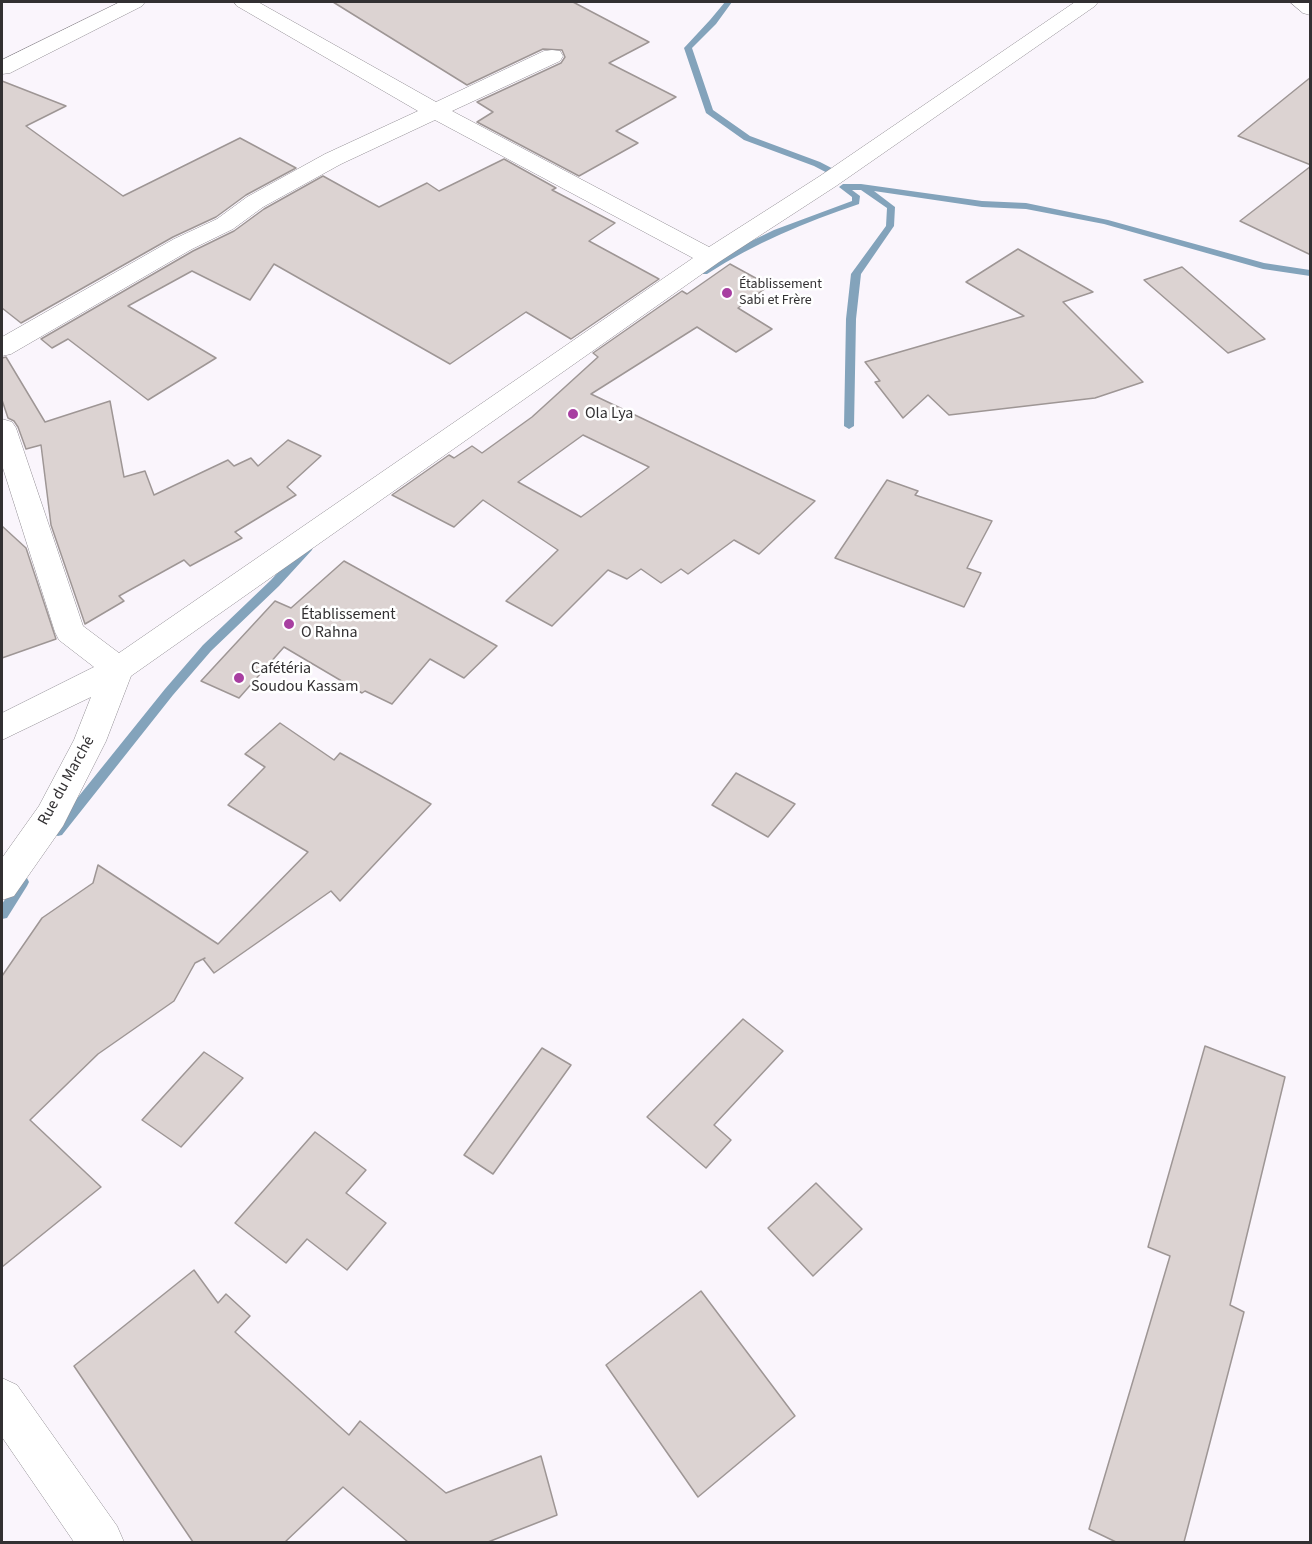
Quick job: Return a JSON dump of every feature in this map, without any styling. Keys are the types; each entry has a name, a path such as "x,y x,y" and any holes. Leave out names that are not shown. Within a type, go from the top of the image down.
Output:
{"main road":[{"path":"2,68 135,2"},
{"path":"244,2 435,111 710,257"},
{"path":"2,727 118,669 710,257 838,174 1088,2"},
{"path":"1300,2 1311,9"},
{"path":"2,348 183,244 225,224 255,202 333,159 552,56"},
{"path":"2,428 70,633 118,669"},
{"name":"Rue du Marché","path":"2,885 51,816 90,741 118,669"},
{"path":"2,1400 101,1542"}],"building":[{"path":"333,2 573,2 649,42 609,63 676,97 616,131 638,143 579,176 477,122 493,112 477,102 561,63 565,57 562,50 543,49 467,85"},
{"path":"1311,77 1311,165 1238,136"},
{"path":"2,81 66,106 26,126 123,196 240,138 296,168 246,195 216,217 173,237 21,323 2,308"},
{"path":"504,159 556,188 552,190 615,223 589,241 659,279 571,339 526,312 450,364 274,264 250,300 192,271 128,306 216,358 148,400 68,339 52,348 41,339 193,251 234,231 264,209 323,176 379,207 427,183 439,191"},
{"path":"1311,166 1311,255 1240,221"},
{"path":"1018,249 1093,292 1063,302 1143,382 1095,398 949,415 928,395 903,418 875,382 880,381 865,362 1024,316 966,282"},
{"path":"730,264 761,281 757,284 766,288 738,308 772,329 736,352 697,327 591,394 815,501 759,554 734,540 688,574 681,569 661,583 641,569 627,579 608,570 552,626 506,601 558,550 483,500 454,527 392,495 449,455 454,458 472,446 482,453 532,417 598,357 593,353 682,291 687,294","holes":["583,435 649,467 581,517 518,482"]},
{"path":"1182,267 1265,339 1228,353 1144,280"},
{"path":"6,357 45,422 110,401 124,477 145,471 154,495 228,460 234,466 251,458 258,466 288,440 321,456 287,487 296,495 235,532 242,538 190,566 184,560 119,596 124,601 85,624 51,525 41,445 26,449 18,427 8,418 2,400 2,358"},
{"path":"887,480 918,491 915,495 992,521 967,568 981,573 964,607 835,558"},
{"path":"2,526 26,548 56,639 2,658"},
{"path":"344,561 497,646 464,678 430,659 392,704 365,691 362,693 284,647 239,698 201,681 275,601 291,608"},
{"path":"280,723 334,760 340,753 431,804 340,901 331,891 214,973 203,959 195,963 174,1001 98,1054 30,1120 101,1187 2,1267 2,976 42,918 93,883 98,865 218,944 308,852 228,805 265,767 245,754"},
{"path":"736,773 795,804 768,837 712,805"},
{"path":"743,1019 783,1051 714,1125 731,1140 706,1168 647,1117"},
{"path":"1205,1046 1285,1077 1230,1305 1244,1312 1184,1542 1116,1542 1089,1529 1170,1256 1148,1247"},
{"path":"542,1048 571,1065 493,1174 464,1155"},
{"path":"204,1052 243,1078 181,1147 142,1120"},
{"path":"315,1132 366,1170 346,1193 386,1223 347,1270 307,1239 286,1263 235,1223"},
{"path":"816,1183 862,1229 813,1276 768,1228"},
{"path":"194,1270 218,1303 226,1294 250,1316 235,1332 349,1435 360,1421 446,1493 541,1456 557,1515 488,1542 408,1542 343,1487 285,1542 193,1542 74,1366"},
{"path":"701,1291 795,1416 698,1497 606,1365"}],"waterway":[{"path":"728,2 713,22 688,48 709,111 747,138 817,164 842,177"},
{"path":"704,272 777,231 856,202 856,196 843,187 861,187 982,204 1026,206 1105,222 1263,266 1310,273"},
{"path":"849,426 851,319 856,274 890,226 891,207 865,189"},
{"path":"58,831 207,648 275,583 308,547"},
{"path":"2,914 23,882"}],"place":[{"name":"Établissement Sabi et Frère","path":"727,293"},
{"name":"Ola Lya","path":"573,414"},
{"name":"Établissement O Rahna","path":"289,624"},
{"name":"Cafétéria Soudou Kassam","path":"239,678"}]}
